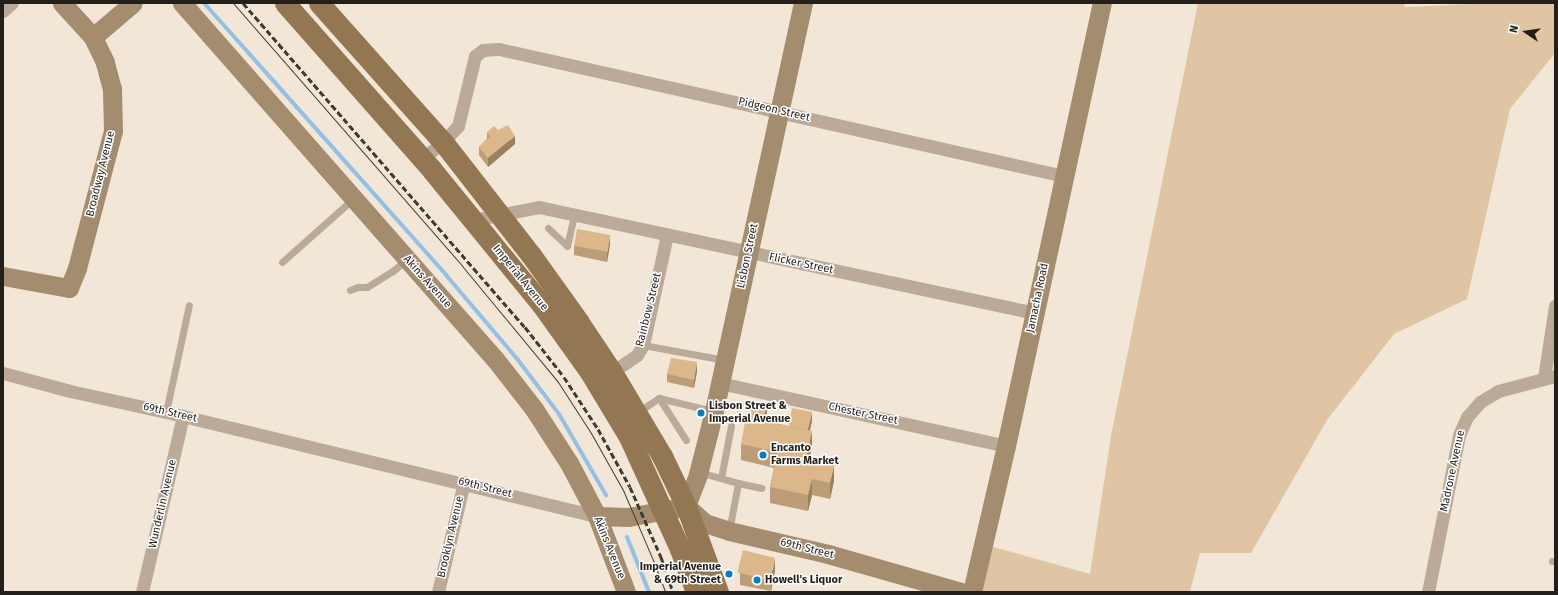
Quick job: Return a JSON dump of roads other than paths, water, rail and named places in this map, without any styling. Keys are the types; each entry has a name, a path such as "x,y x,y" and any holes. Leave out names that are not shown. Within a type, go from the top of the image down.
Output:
{"main road":[{"name":"Imperial Avenue","path":"285,3 422,159 473,220 542,305 590,372 629,437 664,511 696,592"},
{"name":"Imperial Avenue","path":"319,3 443,142 531,255 612,372 663,458 686,506 718,592"}],"street":[{"path":"3,11 12,3"},
{"name":"Broadway Avenue","path":"3,276 69,288 77,268 112,131 112,90 105,62 93,37 62,3"},
{"path":"93,37 133,3"},
{"name":"Akins Avenue","path":"182,3 495,359 534,409 569,463 597,516 626,592"},
{"name":"Lisbon Street","path":"686,506 698,472 714,411 803,3"},
{"name":"Jamacha Road","path":"972,592 1006,446 1102,3"},
{"name":"Pidgeon Street","path":"443,142 458,126 475,56 483,50 499,49 1064,176"},
{"path":"422,159 443,142"},
{"name":"Flicker Street","path":"473,220 539,207 1035,313"},
{"name":"Rainbow Street","path":"612,372 637,355 643,345 667,235"},
{"name":"Madrone Avenue","path":"1428,592 1462,426 1473,409 1488,396 1503,389 1550,377 1555,306"},
{"name":"69th Street","path":"3,373 70,391 464,482 597,516 628,517 686,506 705,523 729,531 828,554 961,592"},
{"name":"Chester Street","path":"720,382 1006,446"},
{"name":"Wunderlin Avenue","path":"142,592 183,416"},
{"name":"Brooklyn Avenue","path":"438,592 464,482"}],"lane":[{"path":"282,262 354,199"},
{"path":"548,228 567,246 574,215"},
{"path":"350,290 358,287 367,287 407,260"},
{"path":"166,412 188,305"},
{"path":"643,345 725,360"},
{"path":"659,398 686,440"},
{"path":"637,412 659,398 714,411"},
{"path":"721,478 731,426"},
{"path":"698,472 760,488"},
{"path":"729,531 738,483"}],"waterway":[{"path":"204,3 446,275 518,360 559,414 606,495"},
{"path":"627,537 649,592"}],"tram line":[{"path":"233,3 463,267 558,382 591,433 623,490 665,592"}],"railway":[{"path":"243,3 525,327 564,377 598,429 630,487 661,557 673,592"}],"place":[{"name":"Lisbon Street & Imperial Avenue","path":"701,413"},
{"name":"Encanto Farms Market","path":"763,455"},
{"name":"Imperial Avenue & 69th Street","path":"729,574"},
{"name":"Howell's Liquor","path":"757,580"}]}
